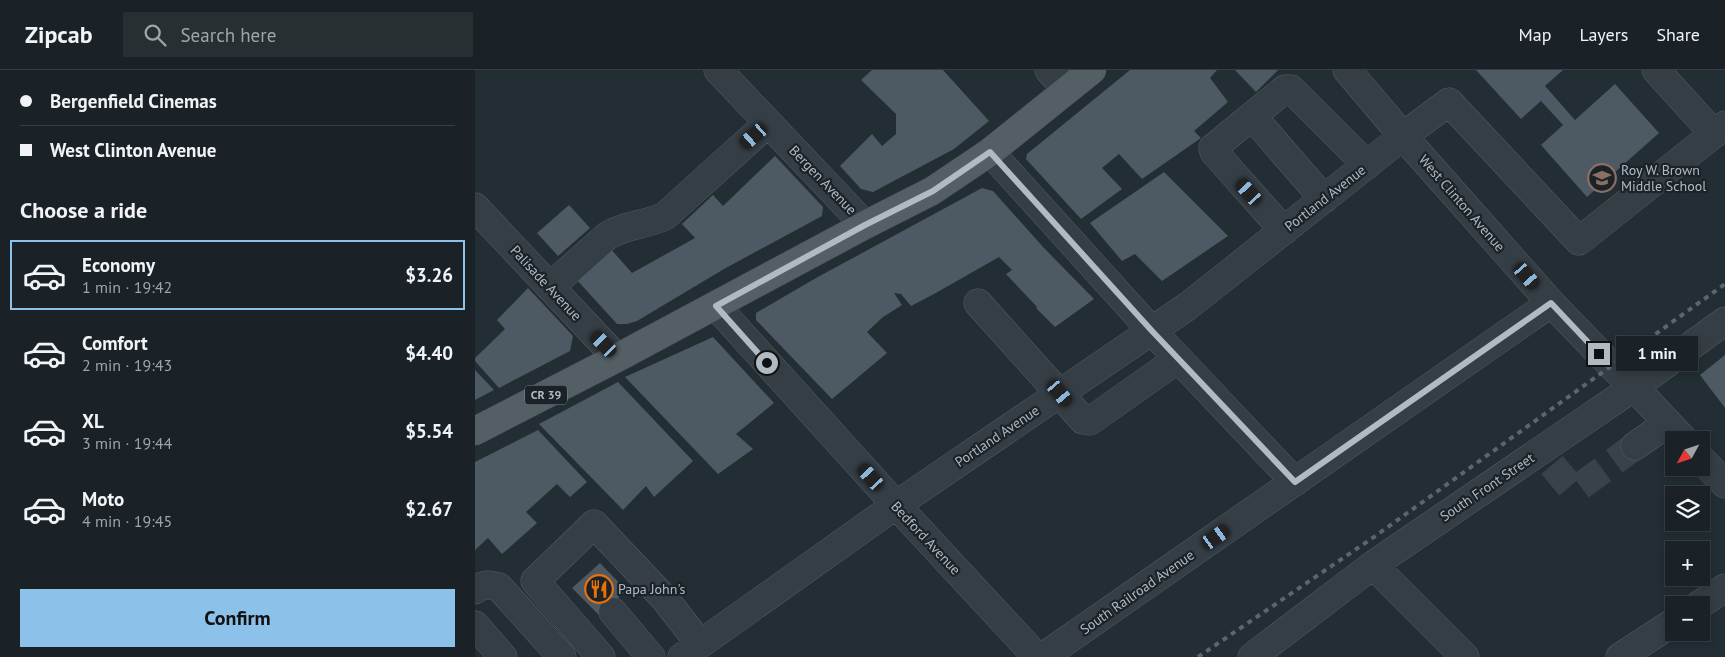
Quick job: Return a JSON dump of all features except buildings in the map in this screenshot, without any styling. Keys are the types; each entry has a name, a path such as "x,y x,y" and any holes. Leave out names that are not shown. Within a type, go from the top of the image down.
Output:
{"main road":[{"name":"CR 39","path":"475,431 933,191 990,152 1057,80 1092,70"}],"street":[{"name":"Bergen Avenue","path":"718,70 865,225"},
{"name":"West Clinton Avenue","path":"1347,70 1551,303 1676,431"},
{"path":"1656,70 1720,130"},
{"path":"1284,231 1214,152 1213,148 1285,89 1291,89 1367,165"},
{"name":"Portland Avenue","path":"691,651 896,505 1188,306 1403,136 1449,102 1579,241 1720,130"},
{"path":"1252,116 1324,199"},
{"path":"551,288 613,232 655,221 665,216 768,123"},
{"path":"990,152 1152,331 1295,482"},
{"name":"Palisade Avenue","path":"475,207 617,358"},
{"path":"978,303 1083,420 1090,422 1178,359"},
{"name":"South Railroad Avenue","path":"1043,657 1551,303"},
{"name":"Bedford Avenue","path":"716,306 1037,657"},
{"name":"South Front Street","path":"1252,657 1373,565 1546,458 1634,387 1725,321"},
{"path":"1635,446 1665,435"},
{"path":"1710,468 1725,484"},
{"path":"601,657 535,581 594,524 665,598 691,651"},
{"path":"1373,565 1465,657"},
{"path":"475,590 481,586 491,584 499,587 562,657"},
{"path":"1710,598 1725,588"},
{"path":"613,612 651,657"},
{"path":"475,625 503,657"},
{"path":"1620,657 1665,628"}],"tunnel":[{"path":"1552,465 1574,491 1635,446"}],"railway":[{"path":"1198,657 1374,537 1725,284"}],"place":[{"name":"Roy W. Brown Middle School","path":"1602,178"},
{"name":"Papa John's","path":"599,589"}],"route":[{"path":"767,363 716,306 865,225 933,191 990,152 1152,331 1295,482 1551,303 1599,354"}]}
